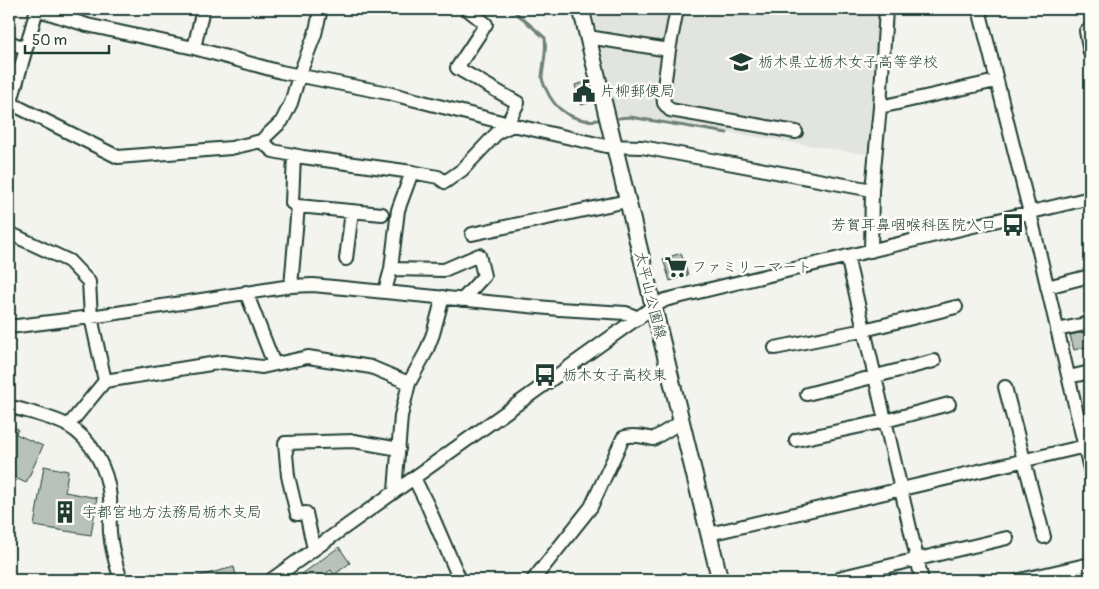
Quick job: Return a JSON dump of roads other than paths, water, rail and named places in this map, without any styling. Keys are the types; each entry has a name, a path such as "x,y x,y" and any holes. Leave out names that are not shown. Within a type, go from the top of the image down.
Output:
{"main road":[{"name":"太平山公園線","path":"582,9 720,580"}],"street":[{"path":"321,9 315,34 299,76 291,103 282,121 261,142 231,148 118,157 10,106 36,9 87,25 194,48 299,76 388,93 510,124 616,148 642,148 872,190"},
{"path":"194,48 203,9"},
{"path":"261,142 273,151 412,172 438,178 445,182 462,170 498,132 510,124 518,103 457,68 486,24 467,9"},
{"path":"677,9 663,94 664,103 670,110 796,132"},
{"path":"871,251 872,190 880,107 886,9"},
{"path":"979,9 1069,378 1084,420 1090,469"},
{"path":"1090,30 1086,31 1090,53"},
{"path":"588,37 669,50"},
{"path":"9,42 25,48"},
{"path":"880,107 996,82"},
{"path":"294,155 292,203 298,206 382,214"},
{"path":"385,291 391,269 398,210 412,172"},
{"path":"271,580 665,300 1090,198"},
{"path":"472,234 627,201"},
{"path":"291,286 298,206"},
{"path":"346,259 352,211"},
{"path":"9,233 69,261 89,282 90,316 105,380"},
{"path":"391,269 444,270 479,255 484,276 462,300"},
{"path":"846,256 922,580"},
{"path":"1047,287 1090,276"},
{"path":"9,327 246,292 313,285 559,309 626,313 639,318"},
{"path":"246,292 274,364"},
{"path":"395,491 401,416 409,382 426,352 433,334 442,298"},
{"path":"775,348 864,330 956,308"},
{"path":"1057,330 1090,322"},
{"path":"68,426 105,380 224,362 262,367 308,357 328,359 371,367 409,382"},
{"path":"807,394 934,361"},
{"path":"1069,378 1090,372"},
{"path":"1005,387 1044,537"},
{"path":"796,440 885,421 949,404"},
{"path":"9,406 68,426 94,452 103,467 108,481 110,533 121,580"},
{"path":"533,580 591,507 623,438 626,436 647,437 653,440 681,422"},
{"path":"314,549 306,513 296,514 288,476 285,443 354,441 399,449"},
{"path":"709,534 1088,446"},
{"path":"414,478 460,580"},
{"path":"842,577 1006,538"},
{"path":"1020,580 1090,564"}],"waterway":[{"path":"514,9 545,38 542,78 555,104 567,114 582,120 599,120"},
{"path":"619,118 630,117 727,133"}],"place":[{"name":"栃木県立栃木女子高等学校","path":"741,62"},
{"name":"片柳郵便局","path":"584,91"},
{"name":"芳賀耳鼻咽喉科医院入口","path":"1013,225"},
{"name":"ファミリーマート","path":"676,267"},
{"name":"栃木女子高校東","path":"545,375"},
{"name":"宇都宮地方法務局栃木支局","path":"65,512"}]}
